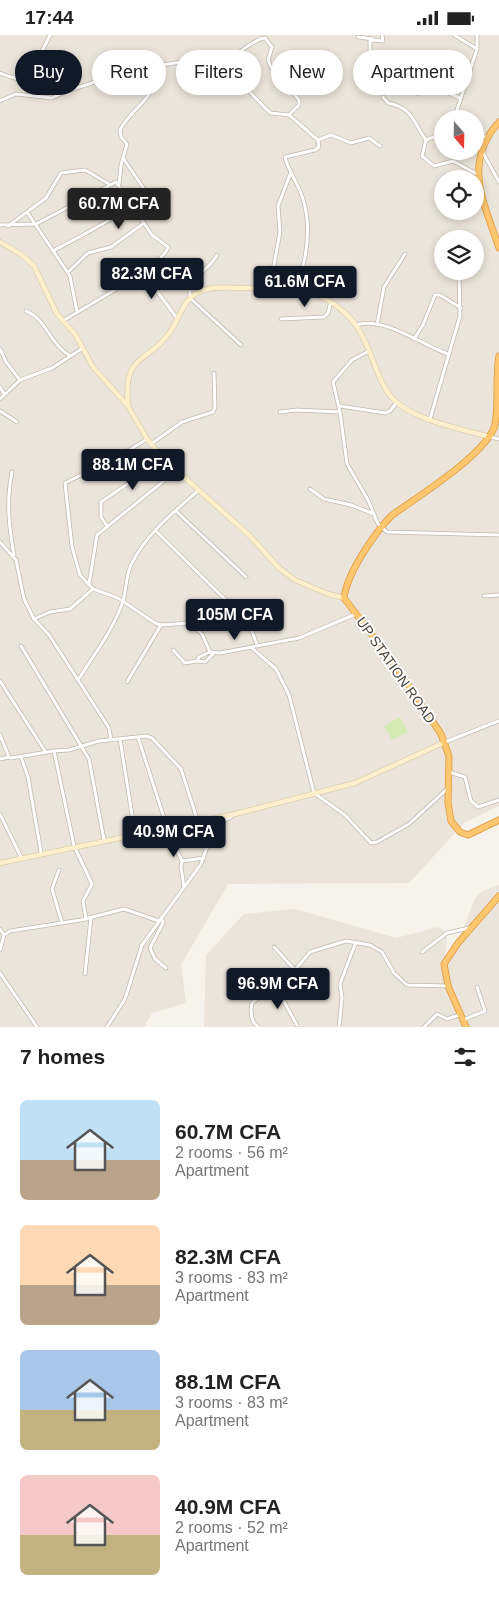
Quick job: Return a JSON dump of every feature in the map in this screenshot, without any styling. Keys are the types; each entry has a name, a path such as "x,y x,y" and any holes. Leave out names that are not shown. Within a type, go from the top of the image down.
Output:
{"highway":[{"path":"484,145 487,137 499,122"},
{"path":"484,198 499,248"},
{"path":"344,598 345,590 353,574 381,527 391,516 472,456 490,437 498,411 496,379 499,356"},
{"name":"UP STATION ROAD","path":"344,598 395,665 445,742 449,756 448,789 451,821 460,832 468,835 499,820"},
{"path":"466,1027 448,986 444,964 447,956 499,896"}],"street":[{"path":"42,50 50,35"},
{"path":"382,35 383,41"},
{"path":"454,35 477,49"},
{"path":"457,110 477,49 477,35"},
{"path":"358,37 383,41"},
{"path":"244,50 260,39 265,38 272,47 268,60 271,67 300,100 299,105 289,115"},
{"path":"370,50 370,40 383,41"},
{"path":"0,73 15,77"},
{"path":"0,101 15,94"},
{"path":"35,95 52,98 58,95"},
{"path":"63,321 143,272 158,261 168,248 152,235 119,184 127,144 121,137 120,131 149,95"},
{"path":"252,95 271,113 289,115 318,140 318,147 315,150 285,157 304,206 307,242 305,263 296,289"},
{"path":"453,95 460,98"},
{"path":"383,97 388,103 398,104 408,112 426,140 422,156 434,166 453,161 470,170"},
{"path":"318,140 331,135 351,143 369,138 380,146"},
{"path":"426,140 434,137"},
{"path":"484,154 498,176 499,182"},
{"path":"53,251 132,205 145,191 123,158"},
{"path":"7,226 46,198 62,173 85,170 110,184"},
{"path":"270,287 280,225 278,206 291,172"},
{"path":"0,225 36,224 110,184 116,182 119,184"},
{"path":"27,212 68,272 72,280 77,312"},
{"path":"68,272 92,250 111,247 144,223"},
{"path":"0,242 22,255 34,266 63,321 84,347 93,367 128,406 151,445 164,459 295,580 328,595 344,598"},
{"path":"377,325 384,287 405,254"},
{"path":"190,298 194,279 214,261 217,255"},
{"path":"143,272 176,317"},
{"path":"430,419 461,308 459,280"},
{"path":"128,406 128,379 135,364 170,332 176,317 190,298 198,292 220,287 296,289 332,301 356,325 370,351 387,391 397,402 430,419 499,439"},
{"path":"414,339 423,325 434,295 440,295 461,308"},
{"path":"190,298 241,345"},
{"path":"281,319 324,317 328,313 332,301"},
{"path":"26,311 41,324 58,348 69,355"},
{"path":"356,325 367,323 377,325 448,354"},
{"path":"0,399 20,379 52,368 69,355 84,347"},
{"path":"0,349 6,362 20,379"},
{"path":"370,351 352,360 333,382 340,406 347,464 381,527 387,532 499,535"},
{"path":"151,445 182,422 212,412 215,407 214,373"},
{"path":"0,387 4,394"},
{"path":"340,406 385,413 390,411 397,402"},
{"path":"0,411 18,421"},
{"path":"280,411 340,412"},
{"path":"147,439 123,454 64,483 72,547 78,571 93,589 118,598 123,603 161,625 190,623 202,634 212,653"},
{"path":"107,526 101,517 101,502 164,459"},
{"path":"89,585 96,538 107,526 176,471"},
{"path":"12,472 8,491 8,510 14,556 24,599 34,619 49,635 109,728 111,740"},
{"path":"310,489 324,499 351,505 375,515"},
{"path":"78,680 123,603 131,564 156,531 198,490"},
{"path":"176,511 246,577"},
{"path":"156,531 245,618 249,623 257,645"},
{"path":"0,542 14,556"},
{"path":"34,619 50,612 70,609 93,589"},
{"path":"484,596 499,595"},
{"path":"197,661 198,657 212,653 299,639 357,614"},
{"path":"127,682 161,625"},
{"path":"21,646 82,746 92,769 104,840"},
{"path":"251,647 276,669 289,695 314,793 345,815 371,843 377,842 409,823 448,789"},
{"path":"173,650 185,663 205,662 212,653"},
{"path":"0,681 45,751"},
{"path":"0,863 135,833 235,814 355,783 445,742 499,721"},
{"path":"0,735 8,757"},
{"path":"0,759 21,757 111,740 138,737 152,738 181,769 198,822"},
{"path":"138,737 167,827"},
{"path":"120,739 135,833"},
{"path":"54,751 74,846 92,884 83,901 86,919"},
{"path":"21,757 28,777 41,853"},
{"path":"449,772 465,777 471,801 478,807 499,800"},
{"path":"0,814 21,857"},
{"path":"106,1027 125,999 142,945 204,858 212,832 217,825 235,814"},
{"path":"175,846 182,861 184,887"},
{"path":"182,861 204,858"},
{"path":"59,870 52,889 62,923"},
{"path":"491,904 499,903"},
{"path":"0,950 4,935 16,929 86,919 124,909 160,919 163,923 150,948 155,959 166,968"},
{"path":"84,973 91,917"},
{"path":"422,952 447,933 470,928"},
{"path":"0,929 4,935"},
{"path":"258,1027 251,1013 252,1003 295,970 313,950 342,942 370,945 382,952 398,979 407,985 448,986"},
{"path":"338,1027 342,998 340,984 356,942"},
{"path":"274,947 295,970"},
{"path":"0,973 2,981 37,1027"},
{"path":"274,986 297,1025"},
{"path":"424,1027 437,1014 447,1019 461,1018 485,1011 477,987"}],"shaded area":[{"path":"0,35 499,35 499,806 465,822 409,883 228,884 181,965 186,1003 152,1013 144,1027 0,1027"},
{"path":"499,885 499,1027 204,1027 206,955 244,914 295,909 396,938 438,927 447,933 445,964 450,963 475,898 483,891"}],"green space":[{"path":"400,717 408,732 392,740 384,726"}]}
